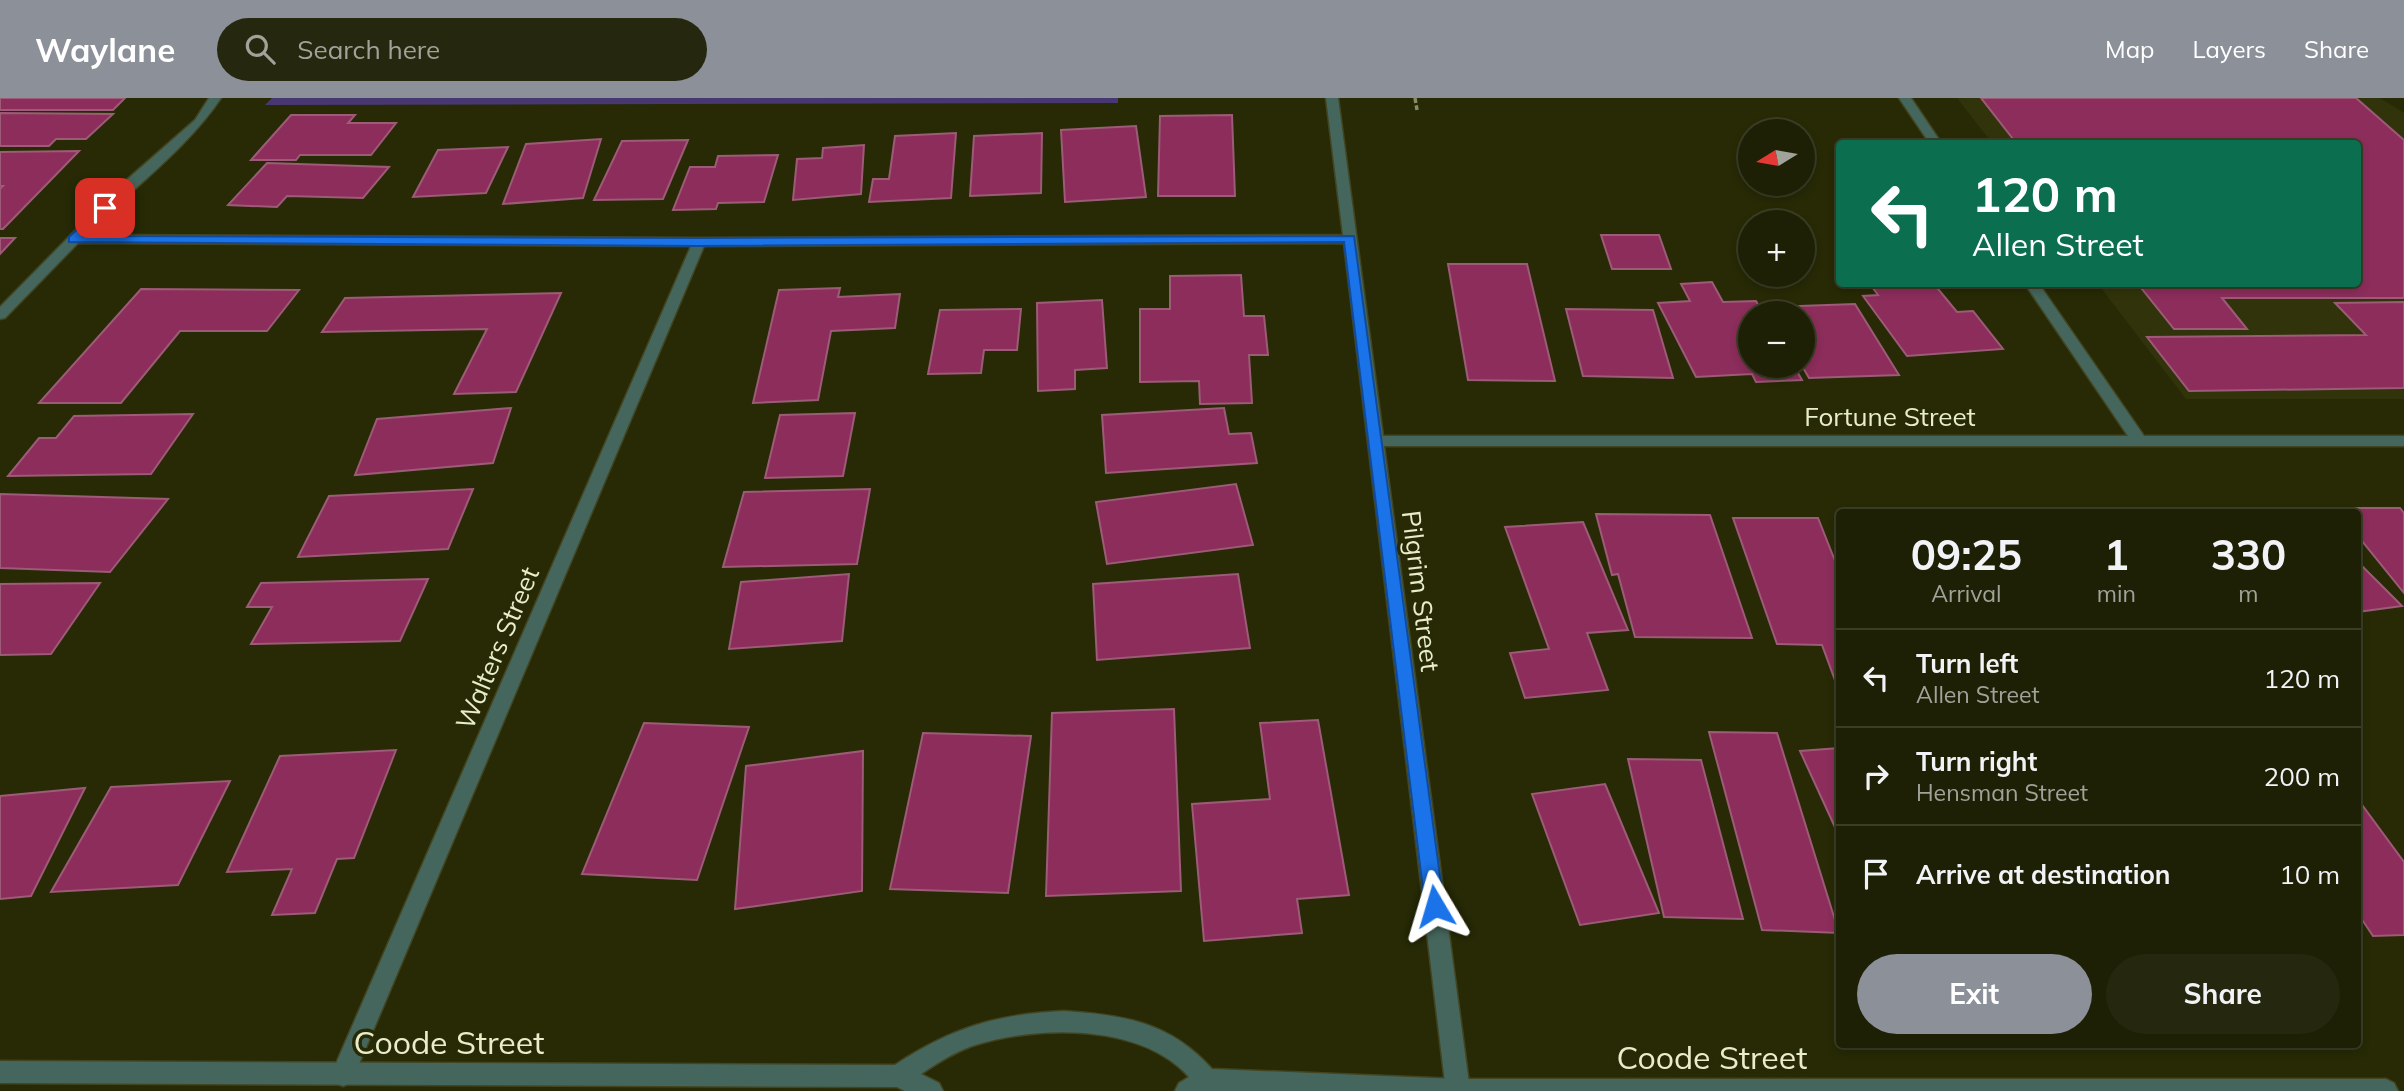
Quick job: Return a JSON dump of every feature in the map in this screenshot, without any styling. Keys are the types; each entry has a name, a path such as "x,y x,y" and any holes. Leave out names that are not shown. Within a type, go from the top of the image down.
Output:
{"street":[{"path":"0,315 119,194 199,122 215,98"},
{"name":"Pilgrim Street","path":"1332,98 1458,1091"},
{"path":"1905,98 1933,140"},
{"path":"74,239 699,242 1350,239"},
{"name":"Walters Street","path":"343,1075 699,242"},
{"path":"2034,287 2140,441"},
{"name":"Fortune Street","path":"1376,441 2404,441"},
{"name":"Coode Street","path":"898,1076 949,1044 993,1029 1062,1022 1094,1024 1136,1032 1178,1050 1197,1086 1458,1091 2386,1091"},
{"name":"Coode Street","path":"0,1072 898,1076 931,1091"}],"path":[{"path":"1415,98 1417,110"}],"shaded area":[{"path":"272,98 1118,98 1118,103 265,105"},
{"path":"1957,98 2380,98 2404,113 2404,399 2186,399 2100,287 2361,287 2361,140 1990,140"}],"building":[{"path":"0,98 125,98 113,110 0,110"},
{"path":"1981,98 2356,98 2404,140 2404,298 2222,298 2247,329 2174,329 2140,287 2361,287 2361,140 2014,140"},
{"path":"0,113 113,114 86,139 56,139 49,146 0,146"},
{"path":"291,115 355,115 348,123 396,123 371,155 300,155 296,160 251,160"},
{"path":"1232,115 1235,196 1158,196 1160,116"},
{"path":"1136,126 1146,197 1065,202 1061,130"},
{"path":"956,133 951,198 869,202 873,179 889,179 895,136"},
{"path":"1042,133 1041,193 970,196 974,136"},
{"path":"601,139 583,198 503,204 526,144"},
{"path":"688,140 663,199 594,200 622,141"},
{"path":"864,145 861,194 793,200 797,159 822,158 823,148"},
{"path":"508,147 486,193 413,197 438,150"},
{"path":"79,151 3,229 0,229 0,189 3,186 0,186 0,152"},
{"path":"778,155 764,202 718,203 716,209 673,210 690,167 715,167 718,156"},
{"path":"267,163 389,167 363,198 287,196 277,207 228,205"},
{"path":"1601,235 1659,235 1671,269 1612,269"},
{"path":"0,238 15,238 0,254"},
{"path":"1448,264 1527,264 1555,381 1468,380"},
{"path":"1241,275 1244,316 1264,316 1268,355 1249,355 1252,403 1200,404 1199,381 1140,382 1140,309 1170,309 1170,276"},
{"path":"1712,282 1723,302 1738,302 1738,375 1696,377 1658,303 1690,301 1681,284"},
{"path":"1872,287 1936,287 1957,312 1973,311 2003,349 1907,356 1863,296 1878,295"},
{"path":"840,288 838,297 900,294 895,328 831,331 818,400 753,403 779,290"},
{"path":"141,289 299,290 267,331 180,331 121,403 39,403"},
{"path":"561,293 516,392 454,394 487,329 322,332 345,298"},
{"path":"1102,300 1107,368 1075,370 1075,389 1038,391 1037,303"},
{"path":"2404,302 2404,388 2189,391 2147,337 2366,335 2335,303"},
{"path":"1855,304 1899,375 1815,378 1815,305"},
{"path":"1021,309 1017,350 984,350 981,373 928,374 940,310"},
{"path":"1566,309 1653,310 1673,378 1583,376"},
{"path":"1754,378 1802,380 1756,382"},
{"path":"511,408 493,463 355,475 377,419"},
{"path":"1224,408 1229,434 1251,433 1257,463 1106,473 1102,415"},
{"path":"855,413 843,476 765,478 780,415"},
{"path":"193,414 151,474 8,476 39,438 56,438 74,416"},
{"path":"1236,484 1253,545 1107,564 1096,502"},
{"path":"473,489 448,549 298,557 329,496"},
{"path":"870,489 857,564 723,567 744,492"},
{"path":"0,494 168,499 110,572 0,568"},
{"path":"2400,508 2404,513 2404,593 2361,540 2361,509 2337,509"},
{"path":"1596,514 1710,515 1752,638 1635,637 1618,574 1612,575"},
{"path":"1733,518 1818,518 1836,563 1836,683 1822,645 1777,644"},
{"path":"1583,522 1628,630 1587,633 1608,690 1525,698 1510,653 1549,649 1505,527"},
{"path":"2361,565 2402,606 2361,611"},
{"path":"849,574 842,641 729,649 741,582"},
{"path":"1238,574 1250,648 1097,660 1093,584"},
{"path":"428,579 400,641 251,644 272,607 247,607 261,583"},
{"path":"100,583 51,654 0,655 0,584"},
{"path":"1174,709 1181,891 1046,896 1052,713"},
{"path":"1318,720 1349,895 1297,899 1302,933 1204,941 1192,804 1270,799 1260,723"},
{"path":"644,723 749,727 697,880 582,874"},
{"path":"1709,732 1777,733 1836,923 1836,933 1762,930"},
{"path":"923,733 1031,736 1008,893 890,889"},
{"path":"1836,748 1836,829 1800,751"},
{"path":"396,750 354,858 337,859 315,913 272,915 292,869 227,872 280,756"},
{"path":"863,751 862,891 735,909 746,766"},
{"path":"1628,759 1701,760 1743,919 1664,917"},
{"path":"230,781 178,885 51,892 111,787"},
{"path":"1605,784 1659,913 1580,925 1532,794"},
{"path":"85,788 31,896 0,899 0,796"},
{"path":"2361,803 2404,862 2404,935 2373,936 2361,918"}],"route":[{"path":"105,208 74,239 699,242 1350,239 1435,906"}]}
